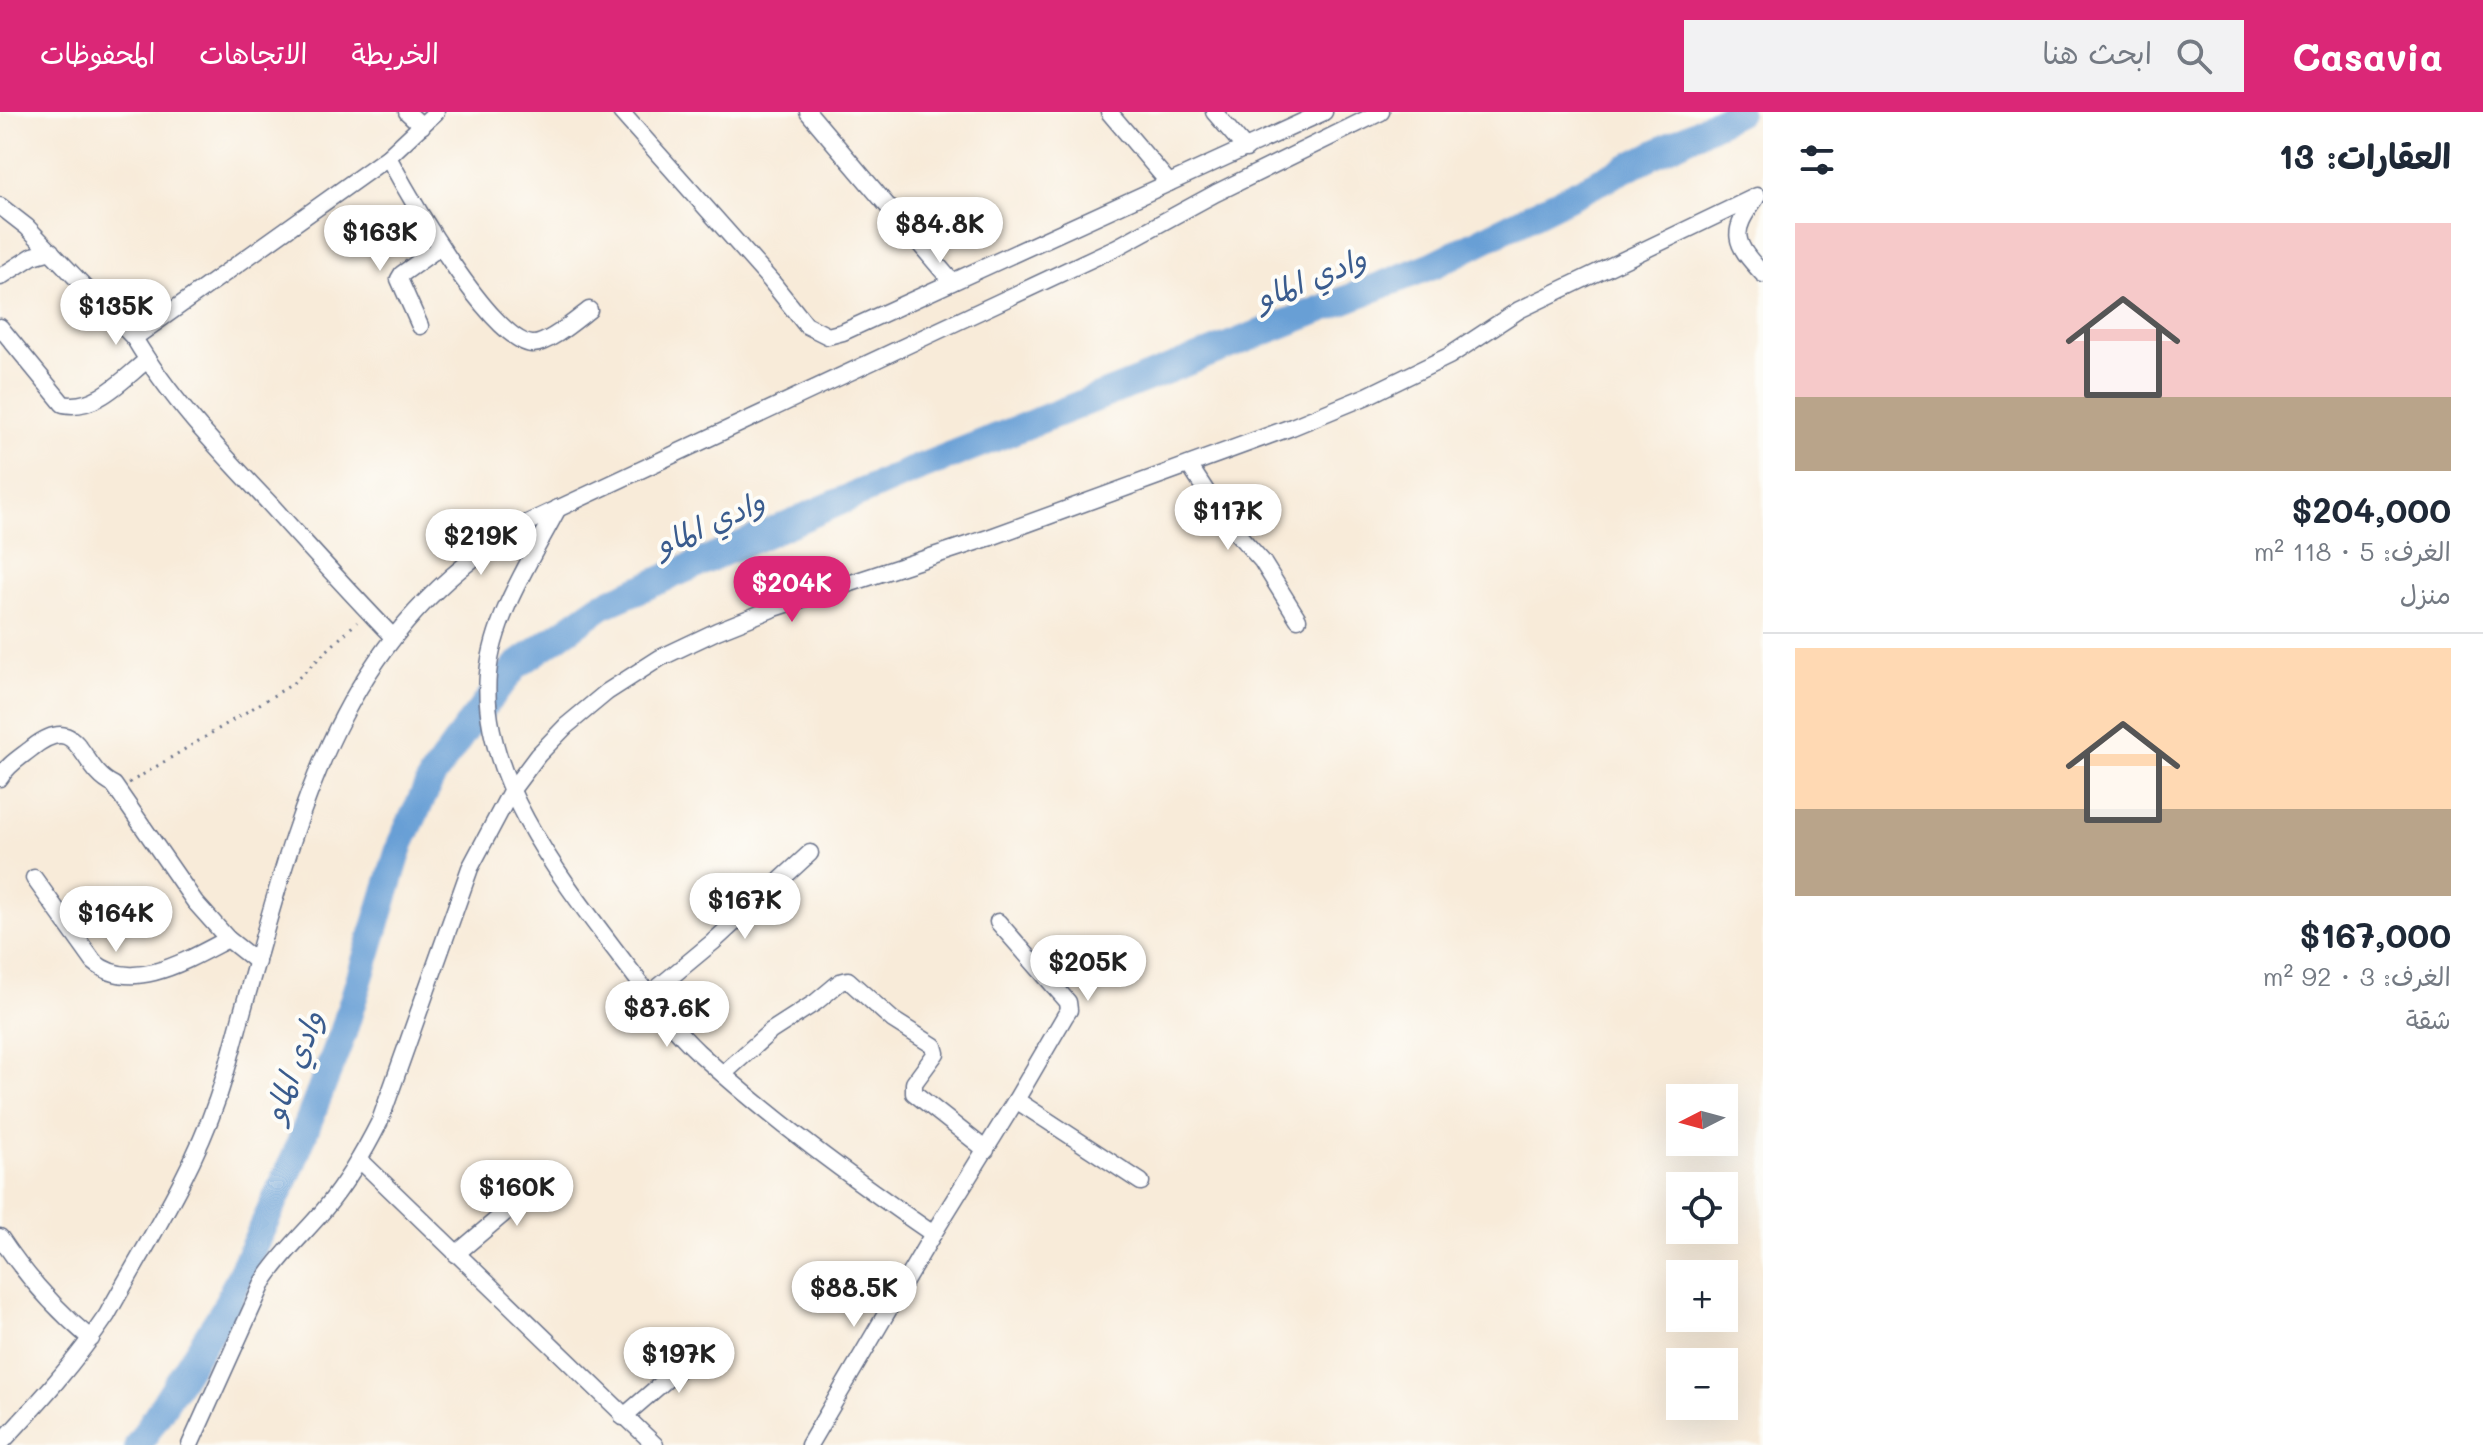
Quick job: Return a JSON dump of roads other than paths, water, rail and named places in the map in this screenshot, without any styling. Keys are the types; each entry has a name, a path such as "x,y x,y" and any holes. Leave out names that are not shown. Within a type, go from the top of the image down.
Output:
{"street":[{"path":"407,112 422,126"},
{"path":"134,338 388,157 436,112"},
{"path":"621,112 771,281 806,325 828,336 843,332 1324,112"},
{"path":"808,112 952,282"},
{"path":"1109,112 1169,183"},
{"path":"1214,112 1246,149"},
{"path":"0,1444 75,1362 91,1339 181,1183 204,1136 227,1070 291,848 329,740 366,673 393,637 463,566 496,541 558,508 1117,247 1216,193 1381,112"},
{"path":"388,157 440,247 480,299 522,342 534,345 546,341 589,310"},
{"path":"1760,192 1738,222 1738,234 1742,248 1763,274"},
{"path":"190,1445 264,1281 276,1261 325,1209 361,1161 380,1121 470,868 511,791 538,755 566,726 607,692 660,658 772,609 988,538 1367,396 1449,356 1519,310 1760,192"},
{"path":"0,206 27,227 134,338 147,360 200,427 393,637"},
{"path":"420,326 399,279 440,247"},
{"path":"0,277 33,256 51,251"},
{"path":"0,327 63,404 75,407 91,404 147,360"},
{"path":"1189,465 1224,519 1262,561 1298,619"},
{"path":"558,508 494,635 487,676 491,719 502,769 511,791 561,876 680,1034 723,1074 855,1180 933,1234"},
{"path":"0,778 4,771 40,742 58,733 67,735 101,776 114,785 195,902 228,939 257,962"},
{"path":"649,995 713,942 810,853"},
{"path":"34,878 94,962 115,975 149,973 198,955 228,939"},
{"path":"809,1445 1069,1010 1068,1002 998,922"},
{"path":"723,1074 771,1031 816,1002 840,982 848,980 893,1020 934,1046 936,1053 914,1083 914,1093 986,1150"},
{"path":"1016,1100 1141,1182"},
{"path":"361,1161 655,1445"},
{"path":"456,1254 553,1172"},
{"path":"0,1237 22,1270 52,1304 91,1339"},
{"path":"623,1417 709,1343"}],"waterway":[{"name":"وادي الماو","path":"138,1445 224,1310 292,1164 343,1033 401,843 432,777 516,666 601,606 901,475 1433,265 1738,112"}]}
